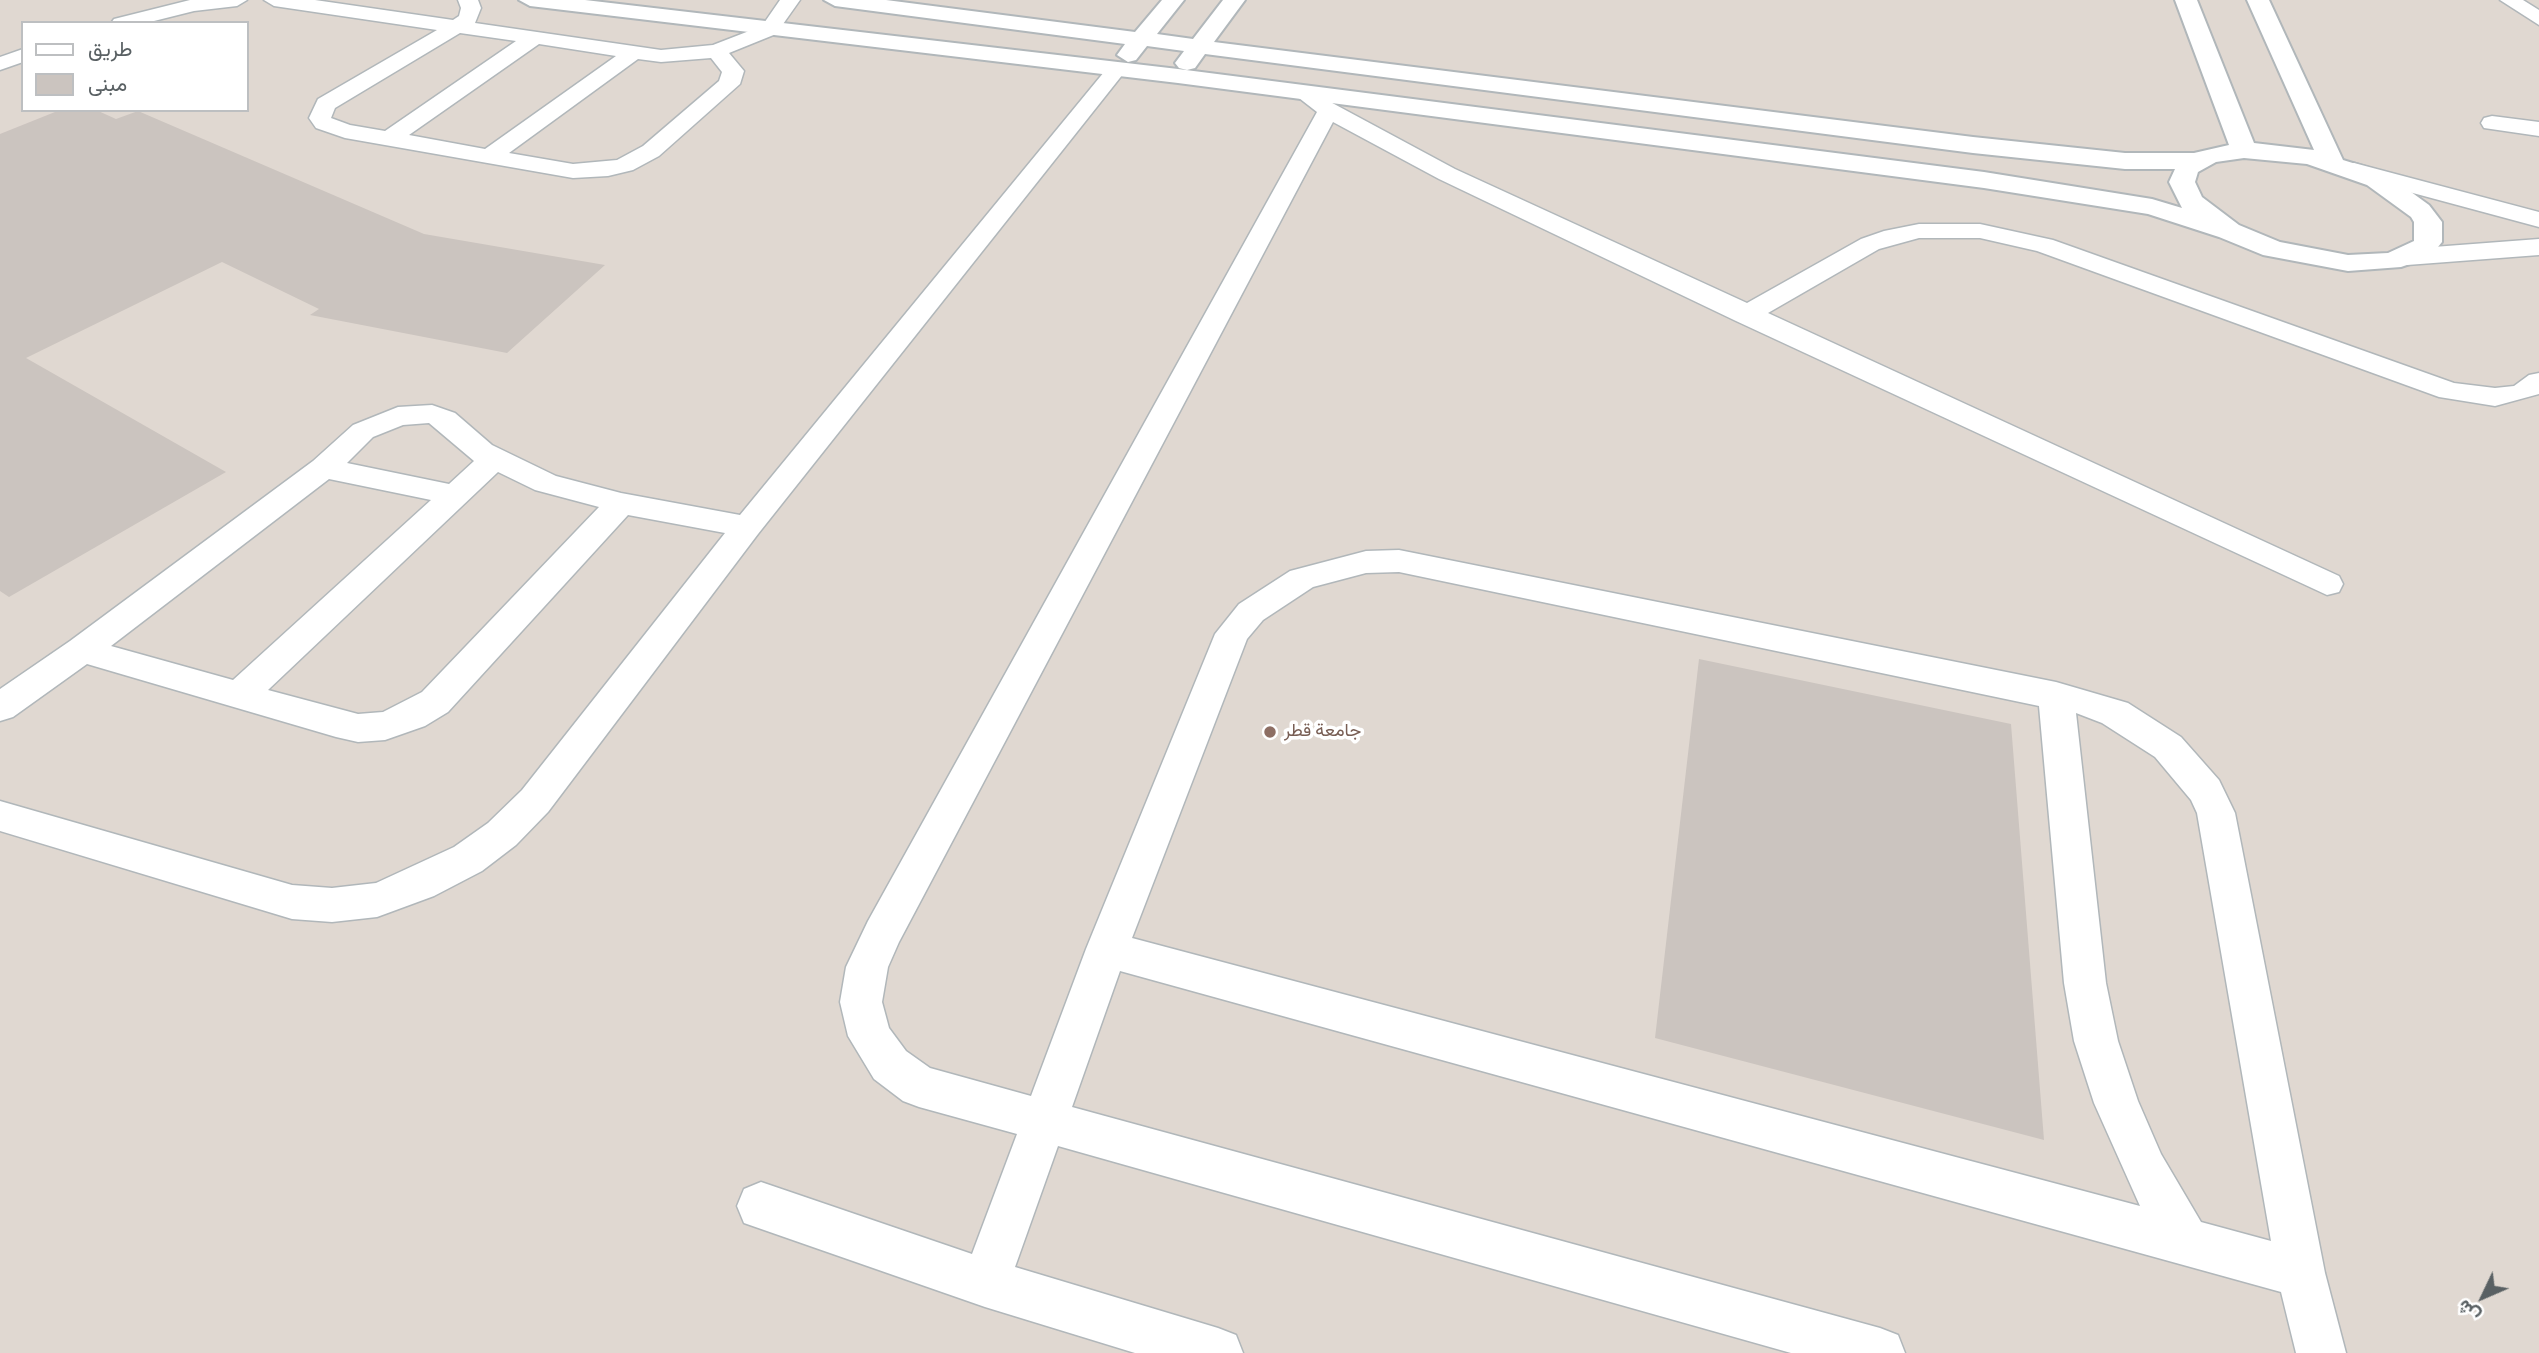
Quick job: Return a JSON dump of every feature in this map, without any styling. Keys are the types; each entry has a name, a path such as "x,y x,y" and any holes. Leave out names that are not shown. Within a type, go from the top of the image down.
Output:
{"street":[{"path":"530,0 1178,76 1315,101 1984,180 2152,207 2229,231 2273,249 2323,261 2371,264 2407,257 2428,242 2430,233 2428,222 2409,200 2343,167 2286,153 2244,150 2209,155 2197,161 2184,174 2185,192 2200,211 2229,231"},
{"path":"835,0 2036,152 2125,161 2197,161"},
{"path":"1116,69 1173,0"},
{"path":"1178,76 1234,0"},
{"path":"2186,0 2244,150"},
{"path":"2258,0 2343,167"}],"lane":[{"path":"129,21 194,5 237,0"},
{"path":"274,0 633,54 676,56 716,51 769,30 790,0"},
{"path":"468,0 471,8 467,19 336,97 321,111 320,118 324,123 390,138 573,171 608,169 640,158 729,85 733,71 716,51"},
{"path":"2510,0 2539,19"},
{"path":"390,138 533,39"},
{"path":"490,156 633,54"},
{"path":"0,64 21,56"},
{"path":"0,816 292,902 332,905 377,900 420,884 468,859 502,834 535,801 747,527 1116,69"},
{"path":"1880,1353 919,1086 890,1065 870,1036 861,1002 867,967 1315,101 1425,164 2327,584"},
{"path":"2492,123 2539,129"},
{"path":"2343,167 2539,220"},
{"path":"1745,314 1881,240 1919,231 1980,231 2044,245 2449,391 2473,396 2511,396 2539,381"},
{"path":"2407,257 2539,247"},
{"path":"0,707 82,650 324,468 363,431 398,416 417,413 445,419 464,440 493,460 546,483 621,503 747,527"},
{"path":"239,696 493,460"},
{"path":"324,468 456,495"},
{"path":"82,650 358,728 385,726 412,716 435,702 621,503"},
{"path":"985,1283 1107,949 1232,634 1251,612 1275,593 1302,579 1333,568 1399,561 2056,695 2115,713 2168,747 2206,791 2216,813 2301,1273 2321,1353"},
{"path":"2056,695 2085,983 2096,1041 2116,1103 2145,1170 2185,1240"},
{"path":"1107,949 2301,1273"},
{"path":"761,1206 985,1283 1218,1353"}],"shaded area":[{"name":"جامعة قطر","path":"0,0 2539,0 2539,1353 0,1353"}],"building":[{"path":"55,112 100,112 116,119 140,112 424,234 605,265 507,353 310,315 319,309 222,262 26,358 226,472 9,597 0,591 0,134"},
{"path":"1699,659 2011,724 2044,1140 1655,1038"}],"place":[{"name":"جامعة قطر","path":"1270,732"}]}
